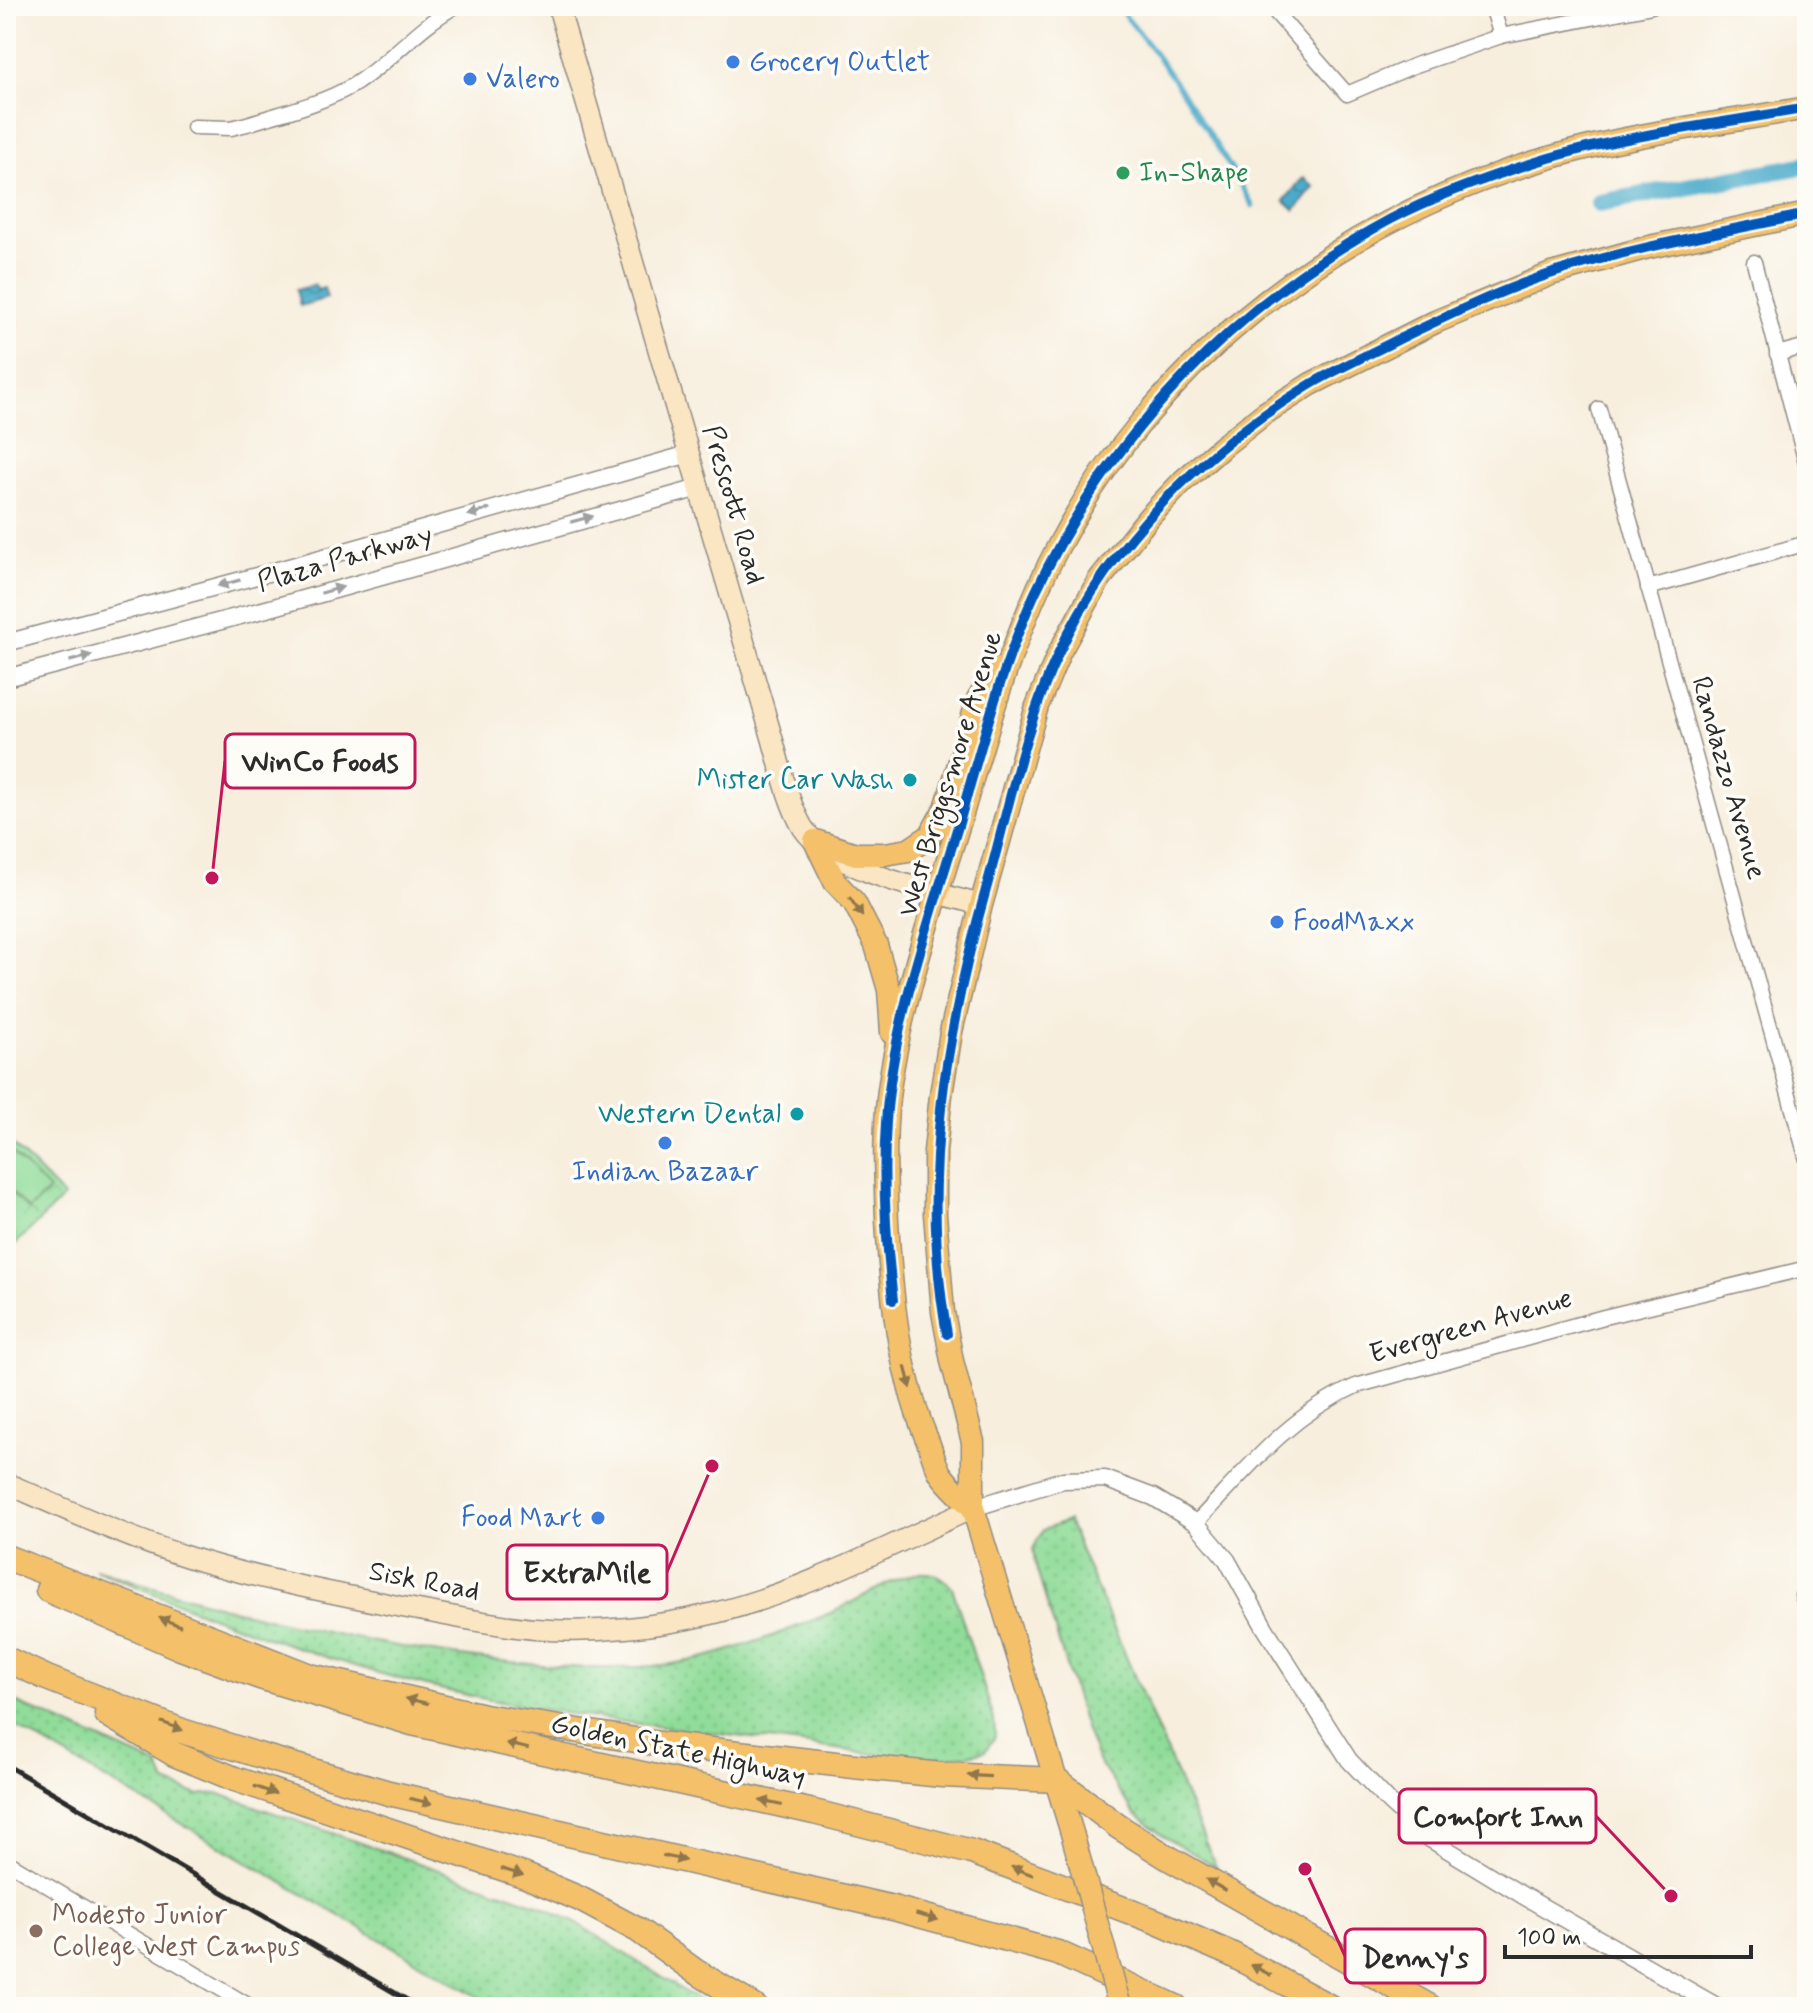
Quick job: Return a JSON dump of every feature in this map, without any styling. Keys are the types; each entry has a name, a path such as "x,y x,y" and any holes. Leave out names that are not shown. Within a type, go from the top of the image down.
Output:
{"highway":[{"path":"6,1557 310,1676 484,1716 667,1745 863,1767 942,1775 1057,1780 1167,1857 1430,2007"},
{"name":"Golden State Highway","path":"6,1571 178,1647 260,1677 412,1723 814,1812 972,1852 1155,1921 1330,2007"},
{"path":"6,1659 182,1731 389,1793 893,1908 1058,1953 1176,2007"},
{"path":"47,1678 174,1754 235,1779 526,1876 580,1899 638,1930 695,1971 755,2007"}],"main road":[{"name":"Prescott Road","path":"558,6 795,810 803,827 815,841 856,868 981,905"},
{"name":"West Briggsmore Avenue","path":"973,1508 941,1474 919,1419 901,1350 890,1279 886,1122 892,1071 910,988 996,698 1024,619 1060,543 1123,445 1192,367 1286,286 1395,217 1482,181 1553,157 1807,108"},
{"name":"West Briggsmore Avenue","path":"1120,2007 1057,1780 973,1508 973,1442 943,1312 935,1228 941,1095 951,1032 981,905 1037,706 1065,641 1099,580 1149,517 1183,481 1265,413 1362,356 1504,291 1606,258 1807,214"},
{"path":"815,841 856,854 885,854 909,850 930,836 947,805 978,699 1024,619"},
{"path":"815,841 835,882 854,902 876,945 889,990 892,1071"},
{"name":"Sisk Road","path":"6,1483 128,1536 191,1558 272,1580 476,1620 558,1630 684,1619 740,1606 811,1580 973,1508"}],"street":[{"path":"194,127 231,128 247,124 349,87 386,61 429,23 456,6"},
{"path":"1270,6 1347,94 1413,66 1501,36 1652,6"},
{"path":"1492,6 1501,36"},
{"path":"1754,262 1807,467"},
{"path":"1777,354 1807,346"},
{"name":"Randazzo Avenue","path":"1599,409 1807,1160"},
{"name":"Plaza Parkway","path":"6,643 689,454"},
{"name":"Plaza Parkway","path":"6,678 699,488"},
{"path":"1648,588 1807,543"},
{"name":"Evergreen Avenue","path":"1196,1523 1302,1416 1326,1399 1356,1386 1616,1313 1807,1268"},
{"path":"973,1508 1063,1480 1105,1479 1153,1497 1196,1523 1227,1560 1265,1628 1349,1760 1390,1803 1430,1839 1718,2007"},
{"path":"6,1861 251,2007"}],"green space":[{"path":"6,1138 64,1197 6,1253"},
{"path":"7,1148 49,1190 29,1210 6,1187"},
{"path":"1068,1521 1216,1867 1162,1835 1134,1813 1097,1759 1035,1564 1033,1549 1043,1530"},
{"path":"95,1569 245,1613 347,1636 525,1664 596,1668 666,1665 724,1652 833,1612 900,1578 931,1573 952,1587 994,1719 995,1737 985,1751 938,1758 912,1757 529,1707 444,1690 355,1666 224,1621"},
{"path":"15,1702 158,1765 166,1783 198,1795 217,1793 537,1904 578,1924 709,2007 496,2007 6,1721 6,1715"}],"water":[{"path":"1303,178 1314,187 1295,211 1284,201"},
{"path":"315,285 317,290 324,288 327,298 300,306 296,290"}],"waterway":[{"path":"1117,6 1190,103 1253,206"},
{"path":"1599,203 1807,165"}],"railway":[{"path":"6,1765 419,2007"}],"cycle path":[{"path":"893,1300 884,1166 890,1085 904,1011 992,708 1012,650 1035,593 1065,535 1100,479 1183,378 1230,332 1334,252 1391,219 1449,192 1549,158 1644,136 1807,108"},
{"path":"947,1334 939,1277 937,1163 949,1050 973,938 1019,766 1047,679 1081,611 1133,535 1197,469 1269,411 1319,379 1420,329 1477,302 1556,272 1649,247 1807,214"}],"place":[{"name":"Grocery Outlet","path":"733,62"},
{"name":"Valero","path":"470,79"},
{"name":"In-Shape","path":"1123,173"},
{"name":"Mister Car Wash","path":"910,780"},
{"name":"WinCo Foods","path":"212,878"},
{"name":"FoodMaxx","path":"1277,922"},
{"name":"Western Dental","path":"797,1114"},
{"name":"Indian Bazaar","path":"665,1143"},
{"name":"ExtraMile","path":"712,1466"},
{"name":"Food Mart","path":"598,1518"},
{"name":"Denny's","path":"1305,1869"},
{"name":"Comfort Inn","path":"1671,1896"},
{"name":"Modesto Junior College West Campus","path":"36,1931"}]}
